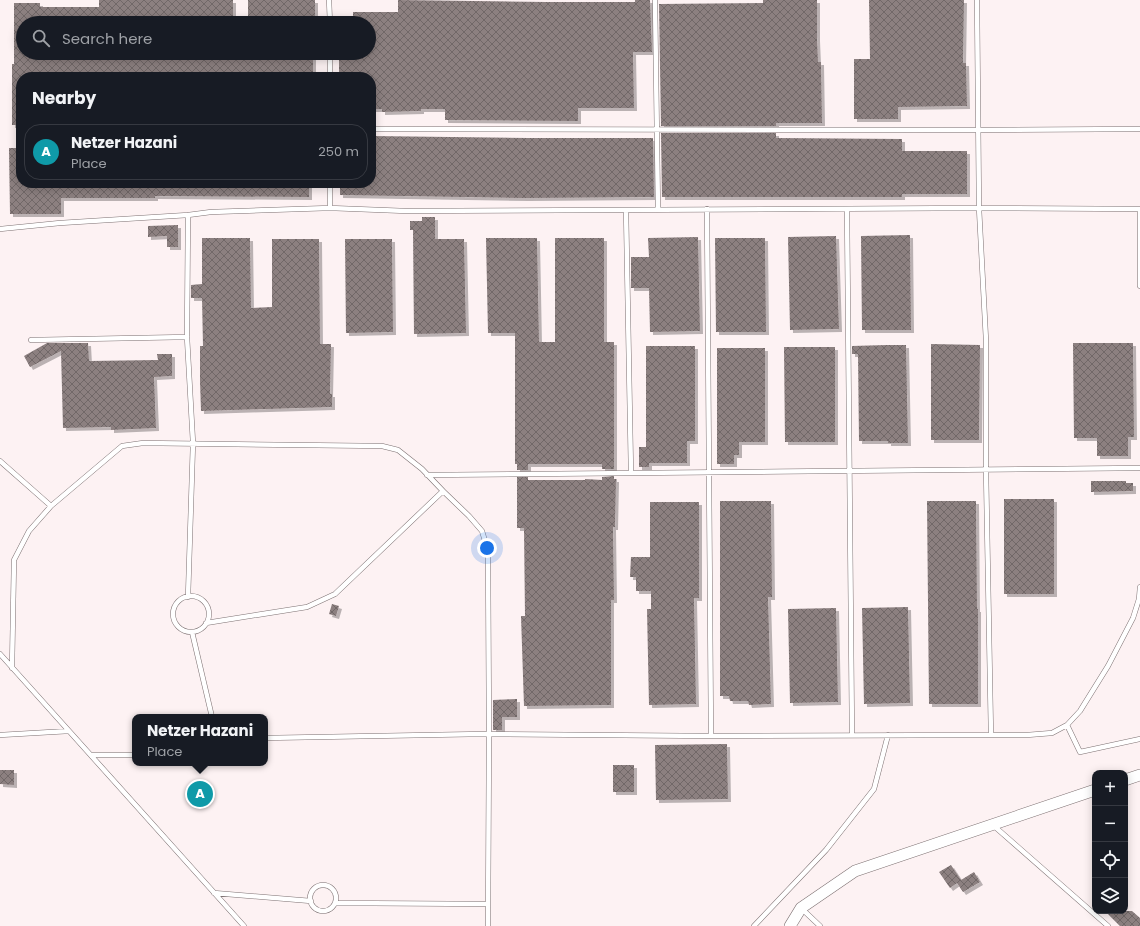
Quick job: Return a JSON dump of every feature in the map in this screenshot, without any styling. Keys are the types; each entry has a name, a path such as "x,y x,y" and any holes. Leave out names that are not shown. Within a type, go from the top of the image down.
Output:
{"street":[{"path":"1128,779 1140,775"},
{"path":"790,926 802,908 854,871 1092,791"}],"lane":[{"path":"330,0 330,16"},
{"path":"655,0 658,210"},
{"path":"977,0 979,208 986,340 986,471 990,735"},
{"path":"330,60 330,72"},
{"path":"376,129 1140,129"},
{"path":"330,188 330,208"},
{"path":"0,229 211,212 330,208 406,211 979,208 1140,209 1140,286"},
{"path":"707,209 711,736"},
{"path":"846,209 852,735"},
{"path":"626,210 631,472"},
{"path":"188,215 187,337 193,443 188,597"},
{"path":"31,340 187,337"},
{"path":"12,668 14,560 29,531 51,506 122,446 143,443 193,443 382,446 398,450 470,516 482,531 488,551 488,926"},
{"path":"0,461 51,506"},
{"path":"427,475 631,472 986,471 1140,468"},
{"path":"206,623 307,607 335,594 443,491"},
{"path":"268,738 489,734 748,737 852,735 1027,736 1052,733 1068,725 1080,711 1108,666 1133,618 1139,599 1140,587"},
{"path":"188,597 197,597 203,601 207,607 209,615 202,628 192,632 181,630 173,617 173,610 176,603 182,598 188,597"},
{"path":"192,632 211,714"},
{"path":"0,654 244,926"},
{"path":"1068,725 1080,752 1140,739"},
{"path":"0,735 69,731"},
{"path":"754,926 826,850 874,789 888,735"},
{"path":"91,755 132,755"},
{"path":"993,825 1108,926"},
{"path":"321,885 327,885 336,893 336,903 331,909 326,911 320,911 315,908 311,901 312,892 321,885"},
{"path":"214,893 311,901"},
{"path":"336,903 488,904"},
{"path":"802,908 820,926"}],"building":[{"path":"99,0 233,0 233,16 16,16 16,60 313,60 313,72 16,72 16,125 12,125 14,3 40,3 40,7 99,7"},
{"path":"248,0 315,0 315,16 248,16"},
{"path":"398,0 635,2 635,0 650,0 652,52 633,52 634,108 578,108 578,121 445,120 445,109 382,112 382,109 376,109 376,72 339,72 339,60 376,60 376,16 353,16 353,12 398,12"},
{"path":"763,0 817,0 817,38 818,62 821,62 822,123 776,123 776,126 661,126 659,4 763,3"},
{"path":"869,0 964,0 963,63 966,63 967,106 898,107 898,119 854,119 854,59 870,59"},
{"path":"661,133 776,133 776,138 902,139 902,151 967,151 967,194 902,194 902,197 662,197"},
{"path":"376,136 653,138 654,197 526,198 340,195 340,188 376,188"},
{"path":"9,148 16,148 16,188 309,188 309,197 155,196 155,198 61,198 61,214 10,214"},
{"path":"422,217 435,217 435,239 464,239 466,333 414,334 413,230 410,230 410,221 422,221"},
{"path":"178,225 178,247 167,247 167,236 148,237 148,226"},
{"path":"910,235 911,330 862,330 861,236"},
{"path":"836,236 839,329 790,330 788,237"},
{"path":"698,237 700,331 650,332 649,288 631,288 631,257 649,257 648,238"},
{"path":"202,238 250,238 251,308 272,307 272,239 319,239 320,344 331,344 330,394 332,394 332,407 201,411 200,346 203,346 202,298 191,298 191,285 202,284"},
{"path":"486,238 537,238 539,342 555,342 555,238 604,238 604,342 614,342 614,469 602,469 602,464 528,464 528,470 517,470 517,464 515,464 515,333 488,333"},
{"path":"715,238 765,238 766,332 716,332"},
{"path":"345,239 392,239 393,332 346,333"},
{"path":"47,343 88,343 89,361 158,360 157,354 172,354 172,376 154,377 156,428 111,430 111,427 63,428 61,351 30,367 24,356"},
{"path":"1073,343 1133,343 1134,437 1128,437 1128,456 1097,456 1097,438 1074,438"},
{"path":"931,344 980,345 979,440 931,440"},
{"path":"906,345 908,443 859,441 858,354 852,354 852,346"},
{"path":"646,346 695,346 695,441 687,441 687,463 649,463 649,467 639,467 639,447 646,447"},
{"path":"784,347 835,347 835,442 785,442"},
{"path":"717,348 765,348 765,442 739,442 739,455 734,455 734,464 717,464"},
{"path":"614,476 614,479 616,479 615,527 613,527 614,600 611,600 611,705 524,706 521,616 525,616 524,528 517,528 517,477 528,477 528,480 602,480 602,477"},
{"path":"1091,481 1126,481 1126,483 1133,483 1133,491 1091,492"},
{"path":"1004,499 1054,499 1054,594 1004,594"},
{"path":"720,501 771,501 772,597 768,597 771,704 749,705 748,701 730,701 729,696 720,696"},
{"path":"927,501 976,501 978,704 929,704"},
{"path":"650,502 699,502 699,598 694,598 696,704 649,705 647,609 651,609 651,591 636,591 636,577 630,577 631,557 650,557"},
{"path":"332,604 339,606 336,616 329,614"},
{"path":"908,607 910,703 864,704 862,608"},
{"path":"836,608 838,702 790,703 788,609"},
{"path":"517,699 517,717 502,717 502,730 493,730 493,700"},
{"path":"727,744 728,799 656,800 655,745"},
{"path":"613,765 634,765 634,792 613,792"},
{"path":"0,770 14,770 14,785 0,784"},
{"path":"951,865 961,880 974,872 980,882 963,892 957,883 950,888 939,872"},
{"path":"1128,911 1132,911 1140,918 1140,926 1120,926 1108,914 1128,914"}],"place":[{"name":"Netzer Hazani","path":"200,794"}]}
